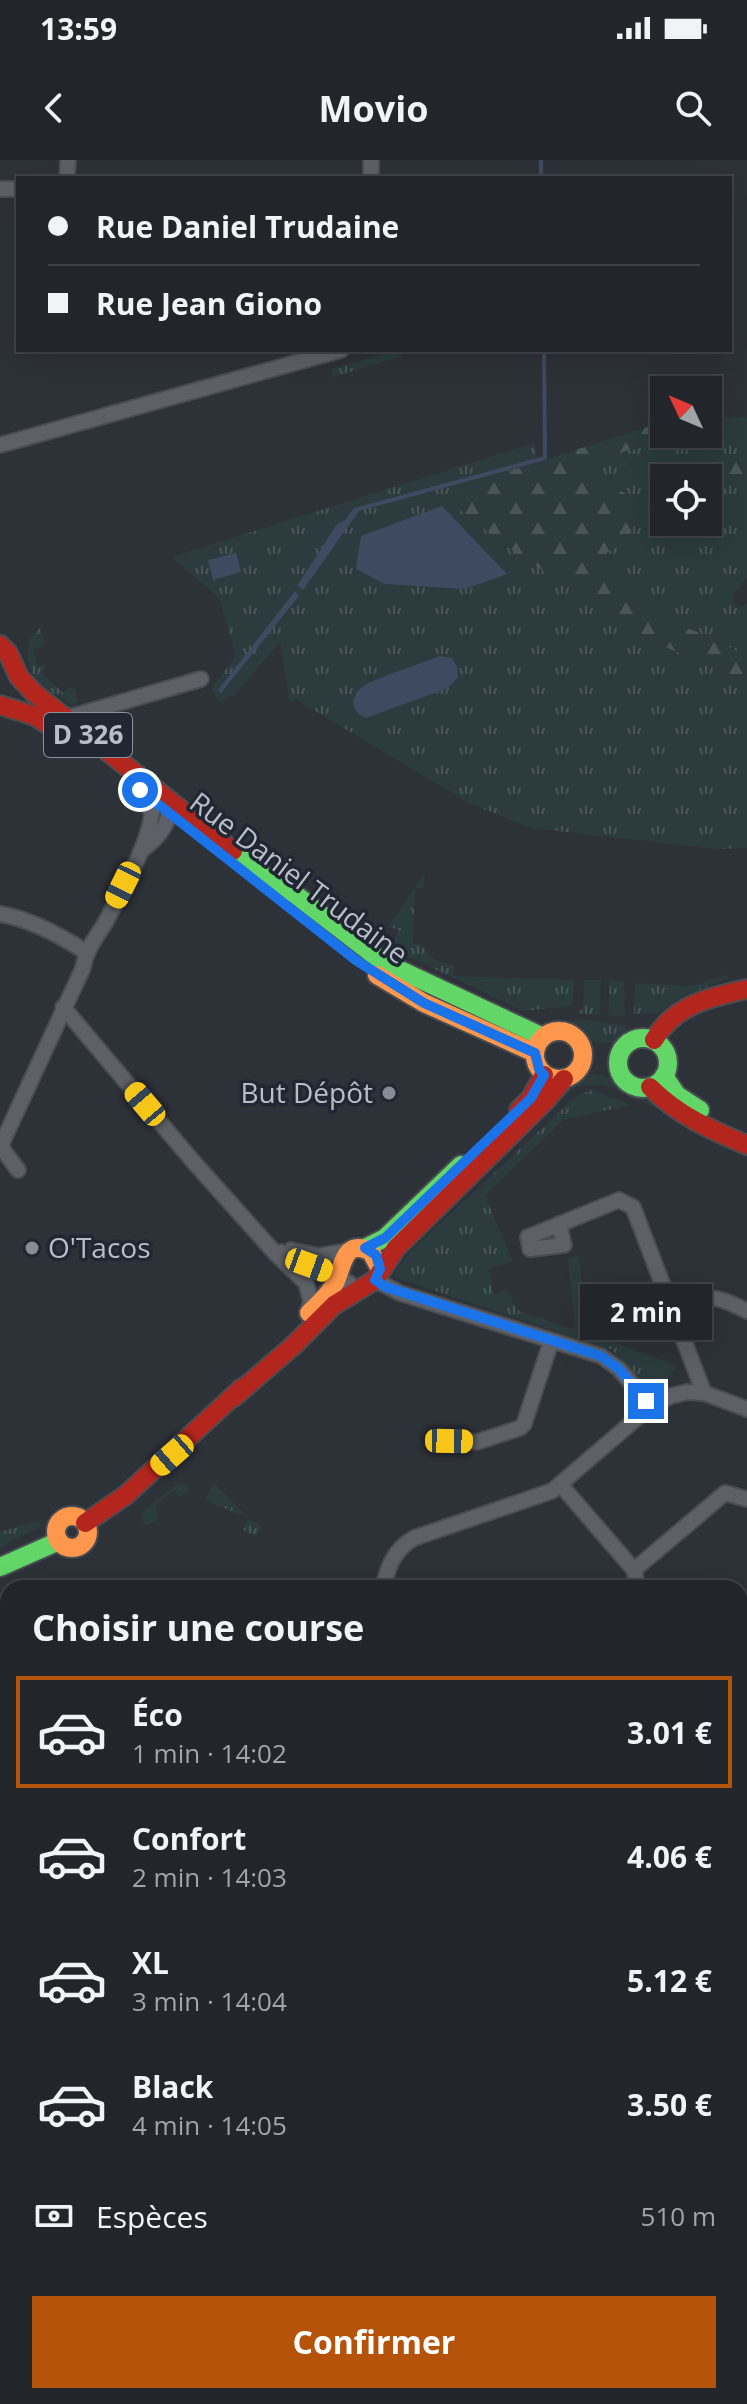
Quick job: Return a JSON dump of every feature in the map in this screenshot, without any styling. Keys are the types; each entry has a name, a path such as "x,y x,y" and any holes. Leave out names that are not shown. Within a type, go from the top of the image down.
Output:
{"main road":[{"path":"0,645 8,653 13,668 11,684 0,698"},
{"name":"D 326","path":"13,668 34,693 168,806"},
{"name":"Rue Daniel Trudaine","path":"0,705 35,716 60,731 140,790 168,806 357,961 394,986 424,1003 539,1045"},
{"path":"654,1040 679,1012 706,997 747,991"},
{"path":"747,991 693,1015 676,1033 657,1081 668,1106 682,1116 747,1145"},
{"path":"234,1397 335,1283 358,1277 396,1248 564,1079 571,1076 581,1056 575,1037 563,1032 549,1033 539,1045 539,1069 544,1075 564,1079"},
{"path":"619,1060 631,1041 646,1038 660,1045 667,1056"},
{"path":"581,1056 619,1060"},
{"path":"619,1060 627,1082 634,1086 657,1081 689,1105 747,1132"},
{"path":"358,1277 344,1257 385,1238 531,1098 544,1075"},
{"path":"0,1567 59,1541 57,1527 65,1518 75,1516 85,1523 142,1482 334,1305 376,1255 358,1249"}],"street":[{"path":"0,445 334,352"},
{"path":"67,718 201,679"},
{"path":"18,1170 3,1150 2,1143 83,968 86,952 105,923 142,850 152,813 140,790"},
{"path":"142,850 161,833 168,806"},
{"path":"0,914 15,917 86,952"},
{"path":"63,1007 191,1159 306,1283 311,1302 306,1317"},
{"path":"559,1224 619,1200 633,1207 704,1393"},
{"path":"262,1236 282,1248 319,1256 358,1249"},
{"path":"262,1236 294,1259 601,1356 611,1362 651,1406"},
{"path":"672,1306 709,1296 726,1300 747,1311"},
{"path":"449,1441 477,1442 520,1428 524,1424 551,1342"},
{"path":"385,1580 394,1556 403,1545 414,1538 552,1491 651,1406 671,1396 687,1392 704,1393 747,1409"},
{"path":"560,1484 634,1570 636,1580"},
{"path":"634,1570 725,1493 747,1499"}],"green space":[{"path":"392,352 402,353 400,357 333,377 332,369"},
{"path":"747,417 747,458 722,464 650,464 650,536 722,536 722,479 747,473 747,577 732,596 736,608 747,604 747,651 743,654 695,631 649,617 592,561 626,541 630,496 575,466 650,445 650,448 722,448 722,418"},
{"path":"650,426 650,444 576,466 630,496 639,516 627,541 592,561 649,617 695,631 743,654 747,651 747,675 729,674 651,641 609,607 526,561 452,504 459,487"},
{"path":"534,443 538,462 459,487 526,561 609,607 651,641 729,674 747,675 747,848 717,849 531,828 469,803 297,700 290,703 280,642 234,695 219,702 211,689 236,656 219,598 172,557"},
{"path":"747,458 747,473 722,479 722,464"},
{"path":"40,628 45,645 33,650 38,666 48,664 42,673 63,693 70,687 75,688 78,702 72,706 43,686 31,672 28,652 30,638"},
{"path":"425,872 424,888 415,888 413,944 422,945 435,959 454,965 454,976 574,980 570,1006 523,1011 388,947 400,931 389,926"},
{"path":"729,974 727,979 680,997 658,1013 634,1014 635,983 693,986"},
{"path":"584,980 601,980 600,1015 578,1013 583,1007"},
{"path":"610,981 624,981 625,1017 608,1016"},
{"path":"575,1019 625,1025 628,1032 613,1043 590,1042 580,1029 572,1025"},
{"path":"592,1073 611,1078 626,1091 656,1104 659,1109 604,1085 577,1086 559,1101 553,1100"},
{"path":"592,1090 630,1105 563,1120 485,1196 513,1261 489,1268 494,1295 507,1289 517,1310 575,1330 568,1258 579,1255 587,1332 677,1366 667,1379 653,1385 644,1383 612,1350 394,1277 413,1249 575,1097"},
{"path":"213,1482 247,1517 205,1500"},
{"path":"179,1483 188,1486 187,1492 180,1497 174,1490 156,1505 157,1520 146,1526 142,1512"},
{"path":"249,1519 262,1526 256,1536 243,1530"},
{"path":"37,1521 43,1525 0,1548 0,1532"}],"water":[{"path":"442,506 507,574 465,589 385,584 356,569 361,536"},
{"path":"361,508 303,590 297,586 337,524 351,517 353,509"},
{"path":"236,553 241,572 213,580 208,560"},
{"path":"295,591 299,596 221,693 218,690"},
{"path":"440,656 452,658 457,666 458,677 448,688 366,718 355,709 355,697 361,688"}],"waterway":[{"path":"541,160 541,176"},
{"path":"347,521 355,510 545,458 544,352"}],"traffic: fast":[{"path":"233,851 383,962 543,1037"},
{"path":"643,1038 660,1046 668,1063 660,1080 643,1088 626,1080 618,1063 626,1046 643,1038"},
{"path":"664,1076 677,1095 700,1110"},
{"path":"365,1248 385,1238 461,1165"},
{"path":"0,1567 59,1541"}],"traffic: slow":[{"path":"377,975 424,1003 535,1053"},
{"path":"559,1031 576,1038 583,1055 576,1072 559,1079 542,1072 535,1055 542,1038 559,1031"},
{"path":"309,1313 333,1287 349,1251 362,1248 371,1252 380,1269"},
{"path":"72,1516 83,1521 88,1532 83,1543 72,1548 61,1543 56,1532 61,1521 72,1516"}],"traffic: jam":[{"path":"0,645 8,653 19,677 34,693 233,851"},
{"path":"0,705 35,716 69,738"},
{"path":"654,1040 672,1018 694,1004 747,989"},
{"path":"519,1110 531,1098 544,1075"},
{"path":"234,1397 334,1305 375,1280 396,1248 564,1079"},
{"path":"650,1087 696,1121 747,1145"},
{"path":"85,1523 126,1495 242,1388"}],"place":[{"name":"But Dépôt","path":"389,1093"},
{"name":"O'Tacos","path":"32,1248"}],"route":[{"path":"140,790 357,961 394,986 424,1003 535,1053 535,1061 544,1075 531,1098 385,1238 365,1248 373,1251 380,1263 375,1280 400,1293 601,1356 619,1369 646,1401"}]}
